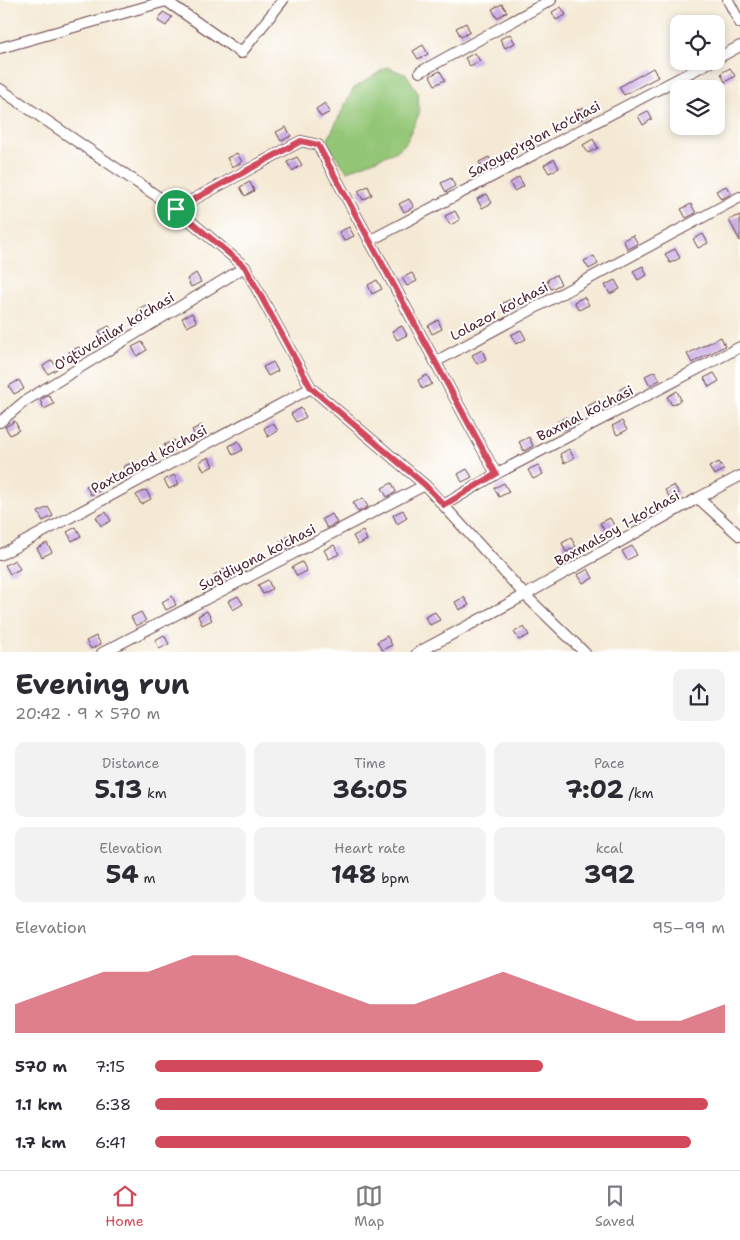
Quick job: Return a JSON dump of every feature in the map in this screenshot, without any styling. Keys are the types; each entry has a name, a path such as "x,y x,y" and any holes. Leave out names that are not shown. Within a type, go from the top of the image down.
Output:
{"street":[{"path":"0,48 166,0 241,53 283,0"},
{"path":"420,72 551,0"},
{"path":"728,0 740,23"},
{"path":"725,54 740,46"},
{"name":"Saroyqo'rg'on ko'chasi","path":"369,241 695,70"},
{"path":"0,89 176,209 245,267 311,388 425,485 525,594 585,652"},
{"path":"176,209 301,141 318,145 496,474"},
{"name":"Lolazor ko'chasi","path":"435,362 740,197"},
{"name":"O'qtuvchilar ko'chasi","path":"0,422 25,402 245,267"},
{"name":"Baxmal ko'chasi","path":"444,505 496,474 740,347"},
{"name":"Paxtaobod ko'chasi","path":"0,555 311,388"},
{"path":"698,498 740,476"},
{"name":"Sug'diyona ko'chasi","path":"102,652 425,485"},
{"name":"Baxmalsoy 1-ko'chasi","path":"417,652 698,498 740,536"}],"green space":[{"path":"387,67 407,75 418,93 419,114 406,143 397,151 347,171 326,143 353,89"}],"building":[{"path":"502,4 507,12 497,18 492,9"},
{"path":"561,7 566,15 556,20 552,12"},
{"path":"163,12 172,17 166,26 158,21"},
{"path":"466,23 470,32 461,37 456,28"},
{"path":"510,34 515,43 505,48 500,39"},
{"path":"423,45 428,54 418,59 413,51"},
{"path":"475,53 480,61 470,66 465,58"},
{"path":"653,68 658,77 624,95 619,87"},
{"path":"730,68 735,76 725,82 721,73"},
{"path":"440,71 445,80 435,85 430,76"},
{"path":"325,103 330,112 321,117 316,109"},
{"path":"583,107 588,116 578,121 574,112"},
{"path":"648,111 652,119 643,125 638,116"},
{"path":"286,127 291,136 281,141 276,132"},
{"path":"531,137 536,145 526,151 521,142"},
{"path":"593,139 598,148 588,153 583,145"},
{"path":"237,153 242,162 232,167 227,158"},
{"path":"297,157 302,165 292,171 287,162"},
{"path":"489,157 494,166 484,171 479,162"},
{"path":"554,159 559,168 549,173 544,165"},
{"path":"519,177 524,186 514,191 510,183"},
{"path":"451,178 455,186 446,192 441,183"},
{"path":"250,182 254,191 245,196 240,187"},
{"path":"368,186 372,195 363,200 358,191"},
{"path":"726,186 731,194 721,199 716,191"},
{"path":"487,194 492,203 482,208 477,199"},
{"path":"409,199 414,207 404,212 399,204"},
{"path":"691,204 696,213 686,218 681,209"},
{"path":"455,211 460,220 450,225 445,216"},
{"path":"740,215 740,241 729,220"},
{"path":"349,227 354,236 344,241 339,232"},
{"path":"703,234 708,243 698,248 693,239"},
{"path":"633,235 638,244 628,249 623,240"},
{"path":"675,249 680,258 670,263 665,254"},
{"path":"594,256 598,264 589,269 584,261"},
{"path":"643,266 647,275 638,280 633,271"},
{"path":"196,273 201,282 191,287 187,279"},
{"path":"412,273 417,281 407,286 402,278"},
{"path":"556,275 561,284 551,289 547,280"},
{"path":"377,280 382,289 372,294 368,285"},
{"path":"615,280 620,289 610,294 605,285"},
{"path":"584,297 589,305 579,310 574,302"},
{"path":"513,298 518,307 508,312 503,303"},
{"path":"148,304 153,313 143,318 138,309"},
{"path":"192,313 197,322 187,327 182,318"},
{"path":"438,320 442,329 432,334 428,326"},
{"path":"109,326 114,335 104,340 99,331"},
{"path":"402,326 407,335 397,340 392,331"},
{"path":"521,330 526,339 516,344 511,335"},
{"path":"721,337 725,346 692,363 687,354"},
{"path":"142,342 147,350 137,356 132,347"},
{"path":"79,347 84,355 74,360 69,352"},
{"path":"482,350 486,359 477,364 472,355"},
{"path":"52,360 57,369 48,374 43,366"},
{"path":"273,362 278,371 268,376 263,367"},
{"path":"655,371 660,380 650,385 645,376"},
{"path":"714,373 719,381 709,387 704,378"},
{"path":"427,375 432,384 422,389 418,380"},
{"path":"19,380 24,389 14,394 9,386"},
{"path":"628,385 633,394 623,399 619,390"},
{"path":"677,391 681,400 672,405 667,397"},
{"path":"49,395 54,404 44,409 40,400"},
{"path":"597,401 602,410 592,415 588,406"},
{"path":"301,408 306,417 296,422 291,414"},
{"path":"566,417 571,426 561,431 557,422"},
{"path":"15,421 19,430 10,435 5,427"},
{"path":"622,421 627,430 617,435 612,426"},
{"path":"273,423 278,431 268,437 264,428"},
{"path":"202,425 206,433 197,438 192,430"},
{"path":"529,437 533,446 524,451 519,442"},
{"path":"174,440 178,448 168,454 164,445"},
{"path":"238,441 243,450 233,455 229,446"},
{"path":"569,449 574,458 564,463 560,454"},
{"path":"209,457 213,466 204,471 199,462"},
{"path":"133,462 137,470 128,475 123,467"},
{"path":"719,462 724,470 714,475 709,467"},
{"path":"538,465 543,474 533,479 528,470"},
{"path":"467,469 472,477 462,482 458,474"},
{"path":"174,475 179,484 169,489 164,480"},
{"path":"96,481 101,490 91,495 86,486"},
{"path":"392,483 396,492 387,497 382,488"},
{"path":"504,483 509,492 499,497 494,488"},
{"path":"674,485 679,493 670,498 665,490"},
{"path":"146,490 151,499 141,504 136,495"},
{"path":"363,498 368,507 358,512 353,503"},
{"path":"48,507 53,516 43,521 38,512"},
{"path":"403,510 407,518 397,524 393,515"},
{"path":"106,512 111,521 101,526 96,517"},
{"path":"332,514 337,523 327,528 322,519"},
{"path":"610,518 615,527 605,532 600,523"},
{"path":"76,527 81,536 72,541 67,532"},
{"path":"363,531 367,540 358,545 353,536"},
{"path":"289,536 294,545 284,550 280,541"},
{"path":"571,538 576,547 566,552 562,543"},
{"path":"47,543 52,552 42,557 37,548"},
{"path":"334,545 339,554 329,559 324,550"},
{"path":"632,546 637,555 627,560 622,551"},
{"path":"15,560 20,569 10,574 5,565"},
{"path":"302,562 307,571 297,576 292,567"},
{"path":"224,569 229,578 219,583 214,575"},
{"path":"588,569 593,578 583,583 578,575"},
{"path":"268,580 272,589 263,594 258,585"},
{"path":"172,596 176,605 166,610 162,602"},
{"path":"238,596 243,604 233,610 228,601"},
{"path":"464,597 469,605 459,610 455,602"},
{"path":"207,611 212,620 202,625 198,616"},
{"path":"141,612 146,621 136,626 131,617"},
{"path":"435,612 440,620 430,625 425,617"},
{"path":"524,627 529,635 519,640 514,632"},
{"path":"164,635 169,644 159,649 155,640"},
{"path":"96,636 101,644 91,649 86,641"},
{"path":"387,636 392,645 382,650 377,642"}],"route":[{"path":"301,141 318,145 496,474 444,505 425,485 311,388 245,267 176,209 301,141"}]}
